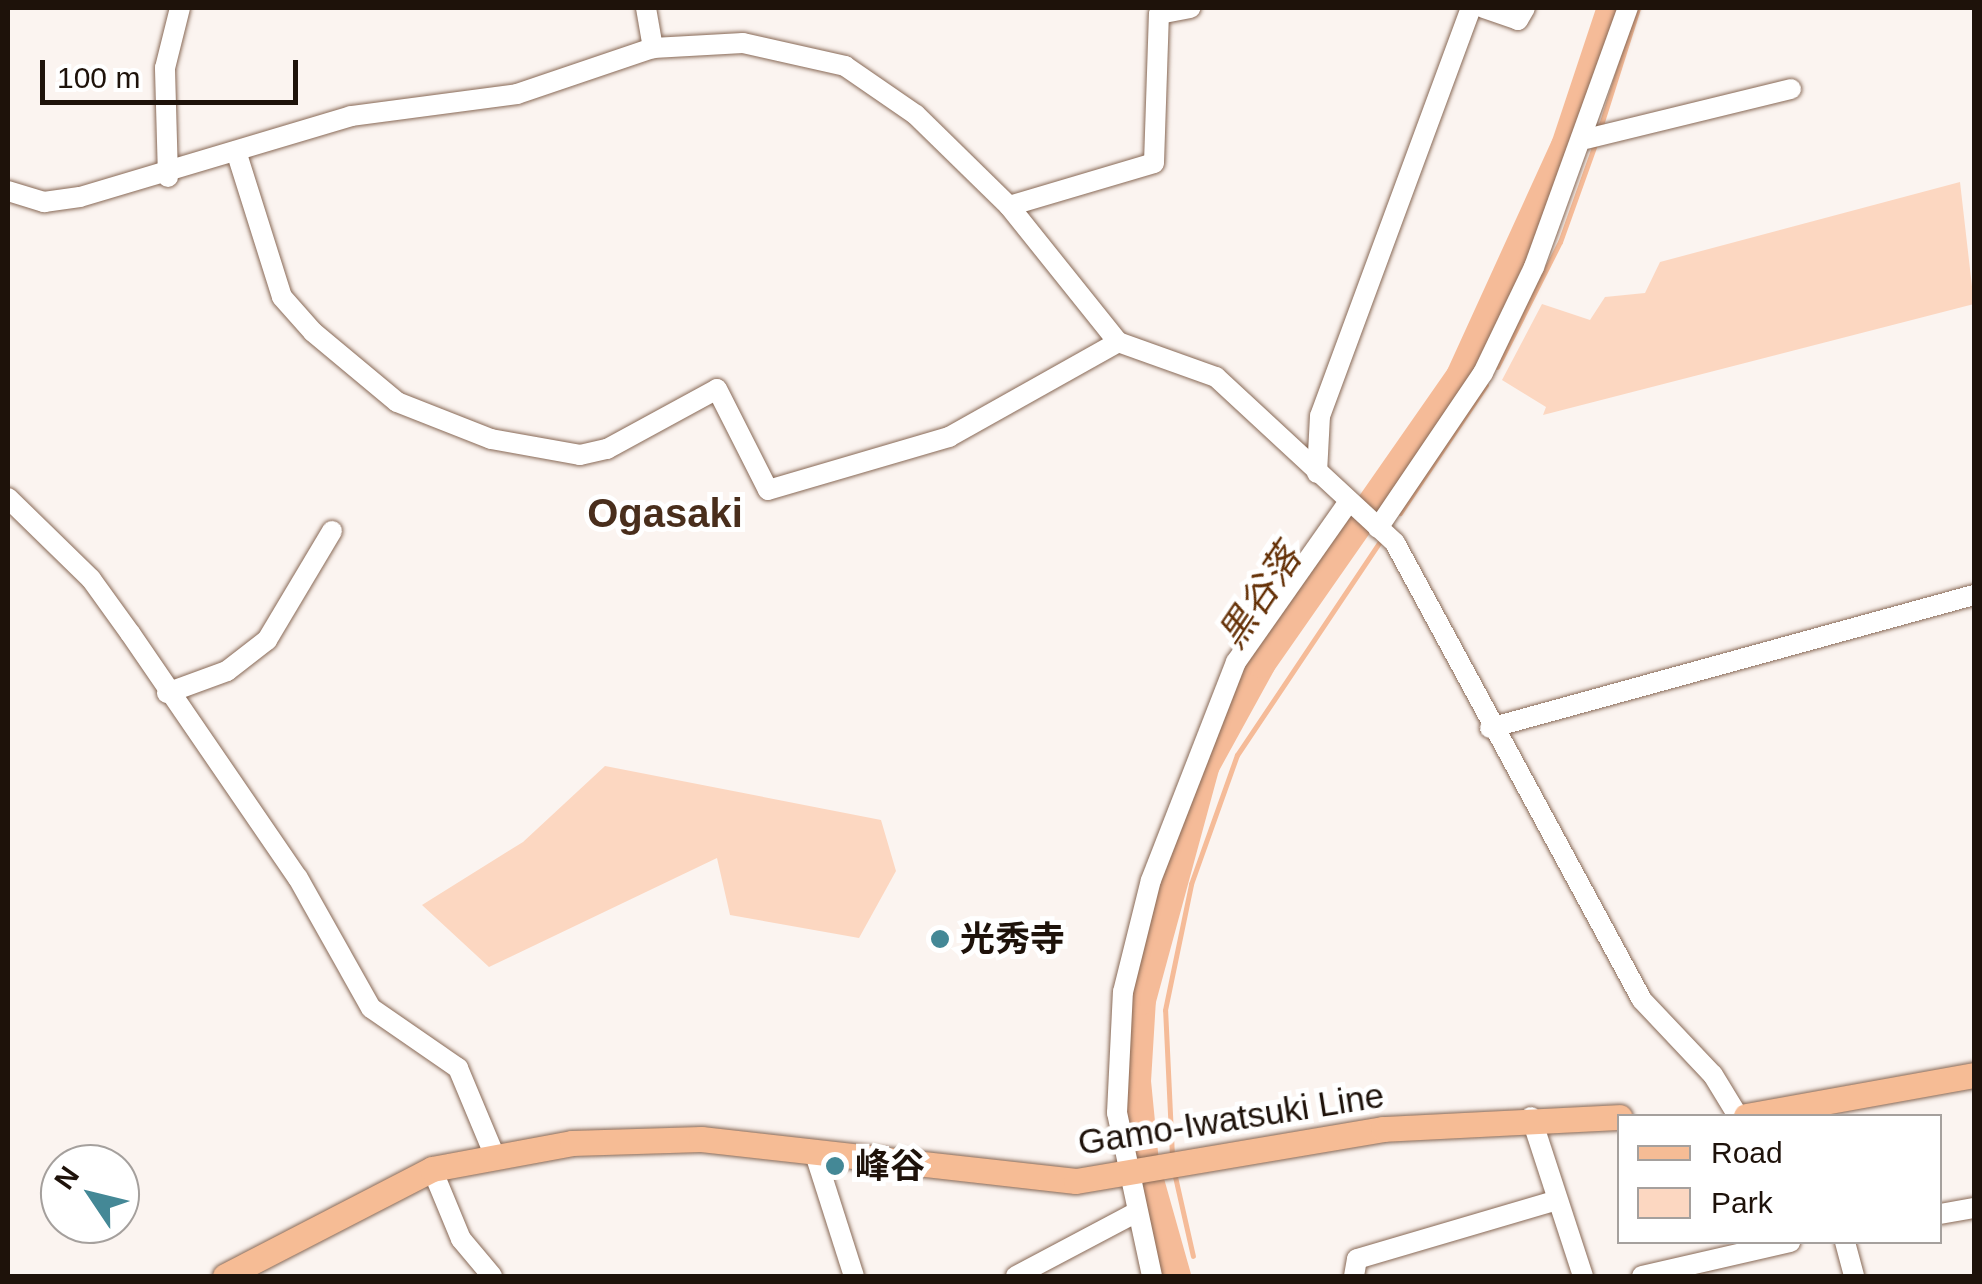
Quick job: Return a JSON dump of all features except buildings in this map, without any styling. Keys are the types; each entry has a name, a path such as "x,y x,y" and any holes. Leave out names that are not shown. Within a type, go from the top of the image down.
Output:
{"main road":[{"path":"1757,1114 1974,1075"},
{"name":"Gamo-Iwatsuki Line","path":"225,1276 432,1170 494,1154 658,1137 814,1151 1033,1180 1142,1176 1329,1136 1531,1117 1617,1118"}],"street":[{"path":"168,177 165,68 180,8"},
{"path":"646,8 653,48"},
{"path":"1010,206 1154,164 1159,14 1190,8"},
{"path":"1318,473 1320,416 1470,8"},
{"path":"1484,8 1518,20 1525,8"},
{"path":"1374,525 1483,373 1586,139 1628,8"},
{"path":"8,192 44,202 168,177 351,116 517,94 653,48 743,43 846,66 916,115 1010,206 1118,342 1216,377 1350,506 1395,543 1490,728 1651,1014 1713,1075 1737,1114"},
{"path":"1586,139 1791,89"},
{"path":"236,152 282,297 313,332 397,402 491,439 580,455 717,389 768,490 949,437 1118,342"},
{"path":"8,498 91,579 298,878 353,986 458,1068 494,1154"},
{"path":"1152,1276 1136,1213 1142,1176 1118,1050 1151,880 1236,662 1350,506"},
{"path":"167,693 227,671 266,640 332,531"},
{"path":"1490,728 1974,594"},
{"path":"1531,1117 1583,1276"},
{"path":"814,1151 854,1276"},
{"path":"432,1170 461,1239 492,1276"},
{"path":"1354,1276 1357,1259 1557,1200"},
{"path":"1942,1214 1974,1208"},
{"path":"1016,1276 1136,1213"},
{"path":"1642,1276 1730,1248 1770,1244"},
{"path":"1846,1244 1854,1276"}],"green space":[{"path":"1960,182 1974,304 1543,415 1546,407 1502,380 1542,304 1590,320 1605,297 1645,293 1660,262"},
{"path":"605,766 881,820 896,871 859,938 730,915 717,858 489,967 422,905 523,842"}],"waterway":[{"name":"黒谷落","path":"1176,1276 1144,1163 1136,1081 1141,1000 1205,765 1261,663 1461,376 1566,146 1612,8"},
{"path":"1600,128 1638,8"},
{"path":"1497,367 1560,242 1595,144"},
{"path":"1400,513 1486,385"},
{"path":"1172,1156 1165,1010 1191,884 1237,755 1382,538"},
{"path":"1174,1172 1193,1256"}],"place":[{"name":"光秀寺","path":"940,939"},
{"name":"峰谷","path":"835,1166"}],"district":[{"name":"Ogasaki","path":"665,513"}]}
